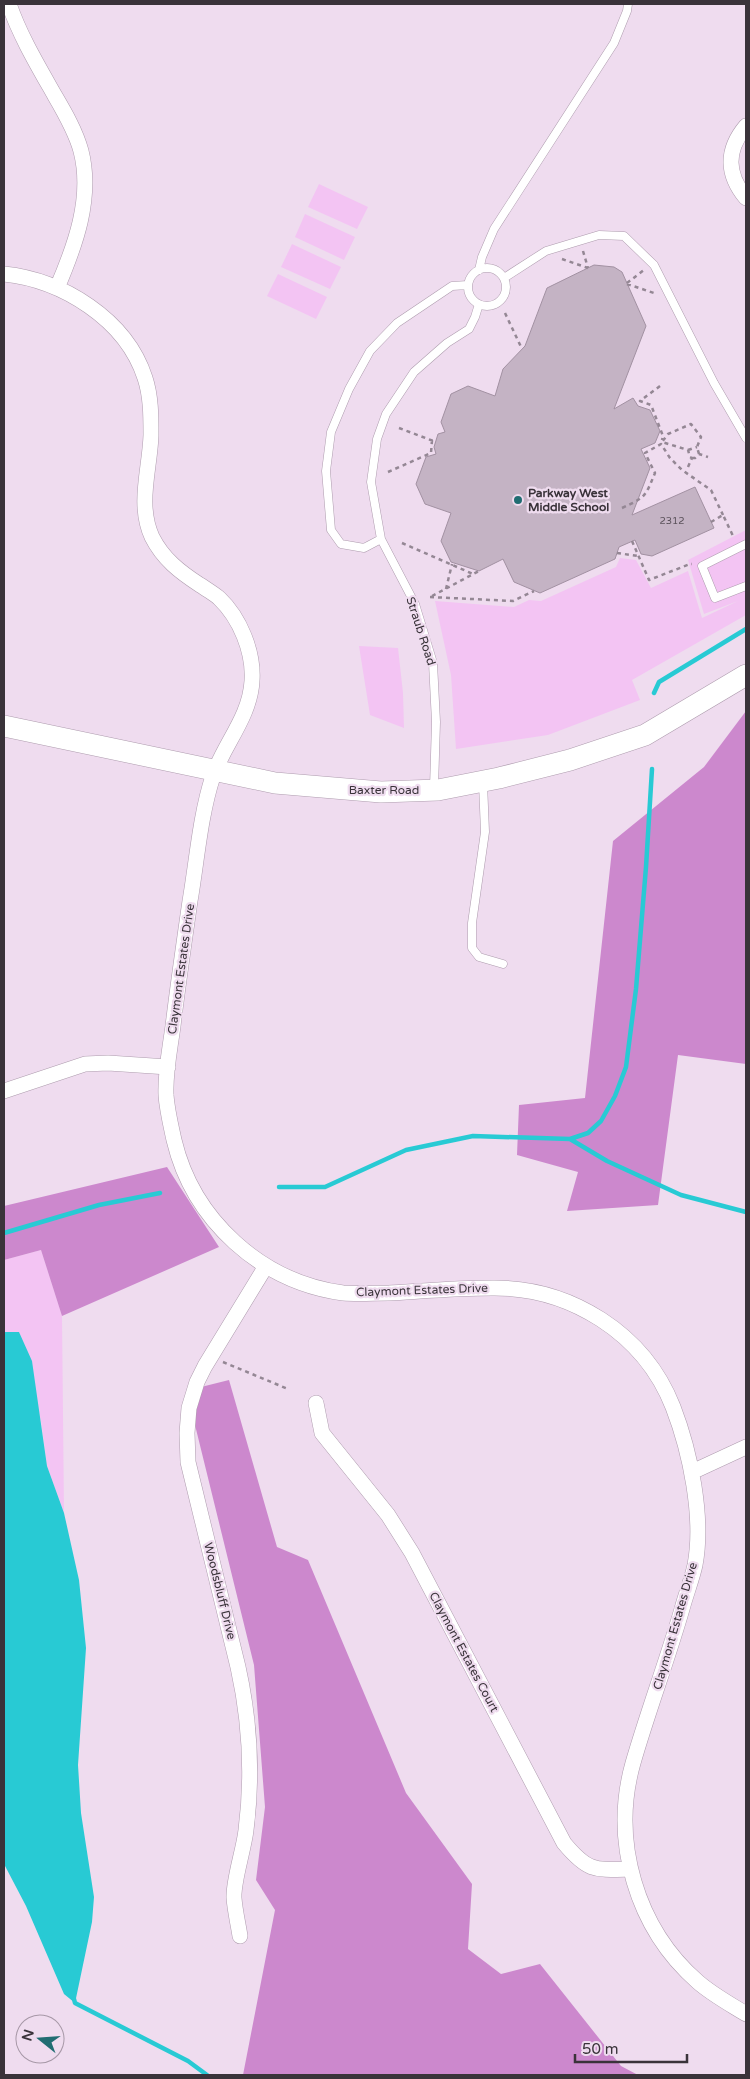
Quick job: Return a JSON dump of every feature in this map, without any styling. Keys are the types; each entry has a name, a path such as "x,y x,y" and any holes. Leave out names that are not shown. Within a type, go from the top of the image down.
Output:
{"main road":[{"name":"Baxter Road","path":"4,726 214,772 274,783 381,792 434,790 482,781 570,760 645,734 746,675"}],"street":[{"path":"9,4 17,27 68,118 81,151 84,184 80,228 57,288"},
{"path":"746,126 736,144 731,174 736,186 746,198"},
{"name":"Claymont Estates Drive","path":"4,274 36,280 57,288 77,299 108,322 130,350 144,375 150,406 151,441 145,483 146,520 154,541 168,561 218,597 238,623 250,655 252,683 248,703 214,772 205,808 194,874 168,1067 166,1094 175,1146 184,1174 199,1202 218,1227 243,1250 266,1266 297,1280 342,1292 366,1293 496,1288 523,1289 553,1296 600,1317 625,1337 645,1358 661,1382 682,1435 692,1472 697,1530 695,1562 632,1767 626,1798 625,1827 630,1869 638,1896 649,1920 669,1951 698,1981 746,2014"},
{"path":"4,1091 85,1064 108,1063 168,1067"},
{"name":"Woodsbluff Drive","path":"240,1936 234,1896 246,1831 250,1755 248,1728 238,1667 188,1462 187,1433 189,1408 204,1366 266,1266"},
{"name":"Claymont Estates Court","path":"316,1403 322,1433 388,1515 412,1552 564,1843 578,1860 589,1868 606,1870 630,1869"},
{"path":"692,1472 746,1447"}],"lane":[{"path":"479,270 482,257 494,229 614,43 627,12 628,4"},
{"path":"504,278 546,251 599,235 624,236 654,265 714,383 746,438"},
{"path":"491,268 504,278 506,290 501,300 490,306 479,304 470,296 468,285 474,274 479,270 491,268"},
{"path":"381,539 364,548 341,544 331,530 326,471 331,432 349,389 370,351 397,323 452,286 468,285"},
{"name":"Straub Road","path":"434,790 436,722 433,663 415,604 381,539 371,482 377,439 386,414 414,372 447,343 470,329 476,317 479,304"},
{"path":"743,546 702,566 715,598 746,586"},
{"path":"482,781 485,832 472,923 472,948 479,957 503,964"}],"path":[{"path":"562,258 588,268 583,250"},
{"path":"644,270 627,284 654,293"},
{"path":"505,313 522,349"},
{"path":"660,386 640,401 651,405 663,436 662,443 670,458 682,470 711,490 723,515 743,546"},
{"path":"622,508 641,500 646,495 655,473 645,453 662,443 668,434 691,424 701,437 697,447 699,454"},
{"path":"399,428 436,442"},
{"path":"388,472 431,453 432,440"},
{"path":"662,443 688,450 697,447"},
{"path":"688,450 692,458"},
{"path":"699,454 708,457"},
{"path":"688,467 692,458 696,458 699,454"},
{"path":"711,522 723,515"},
{"path":"632,541 650,580 690,564 702,566"},
{"path":"402,543 473,574"},
{"path":"617,553 639,556"},
{"path":"446,589 452,564"},
{"path":"479,571 430,597 513,601 534,590"},
{"path":"219,1360 288,1389"}],"shaded area":[{"path":"319,184 368,207 357,229 308,207"},
{"path":"305,214 355,237 344,260 295,237"},
{"path":"292,244 341,267 330,289 281,267"},
{"path":"278,274 327,297 316,319 267,296"},
{"path":"746,530 746,615 632,680 640,700 548,735 456,749 451,675 435,601 514,607 529,600 541,601 616,567 620,558 636,560 651,588 688,571 702,618 738,601 704,614 688,560"},
{"path":"359,646 398,648 403,693 404,728 370,715"},
{"path":"746,711 746,1064 678,1055 658,1205 567,1211 578,1172 517,1155 519,1105 585,1098 613,841 704,767"},
{"path":"167,1167 219,1247 62,1316 41,1250 4,1260 4,1206"},
{"path":"41,1250 62,1316 64,1513 47,1466 41,1421 19,1332 4,1332 4,1260"},
{"path":"229,1380 277,1547 308,1560 406,1793 472,1884 468,1949 501,1974 540,1964 621,2066 638,2075 243,2075 275,1910 256,1880 265,1807 254,1665 195,1425 193,1389"}],"water":[{"path":"4,1332 19,1332 32,1361 47,1466 64,1513 79,1580 86,1648 78,1765 81,1813 94,1897 92,1922 75,2003 64,1994 26,1906 4,1864"}],"building":[{"name":"Parkway West Middle School","path":"594,265 614,267 622,272 646,326 614,409 633,398 638,406 650,410 660,431 655,443 641,449 650,468 632,515 695,487 714,528 652,556 641,554 635,540 619,547 615,559 540,593 514,582 503,559 479,571 451,562 441,541 451,513 425,504 416,484 426,457 436,454 434,447 438,434 445,432 441,422 451,394 468,386 495,396 503,369 525,346 547,288"}],"waterway":[{"path":"654,693 659,682 746,629"},
{"path":"279,1187 325,1187 406,1150 473,1136 570,1139 588,1133 601,1121 615,1096 626,1067 636,989 652,769"},
{"path":"570,1139 607,1161 681,1195 746,1212"},
{"path":"4,1233 99,1205 160,1193"},
{"path":"74,1999 75,2003 188,2061 207,2075"}],"place":[{"name":"Parkway West Middle School","path":"518,500"}]}
